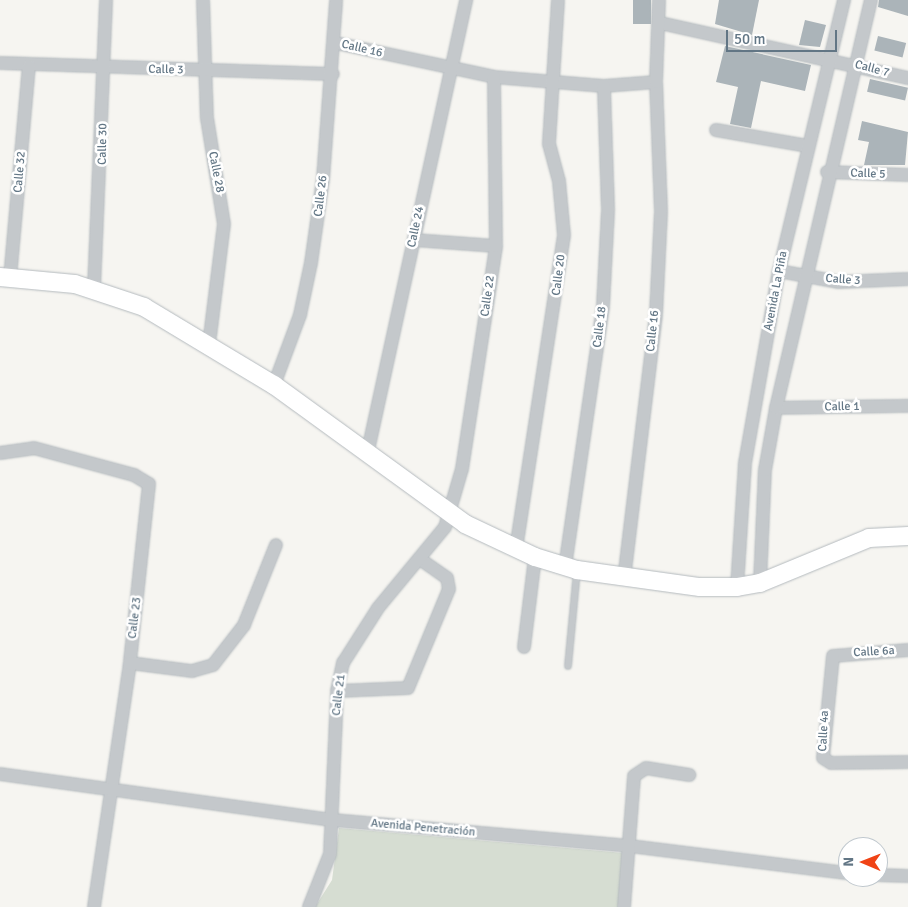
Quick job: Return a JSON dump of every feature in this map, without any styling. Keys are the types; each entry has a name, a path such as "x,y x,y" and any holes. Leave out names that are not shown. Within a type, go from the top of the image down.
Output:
{"main road":[{"path":"5,277 94,288 144,307 209,344 274,385 367,455 451,513 535,557 572,568 624,579 737,587 760,583 869,538 908,536"}],"street":[{"name":"Calle 30","path":"94,288 105,69 106,0"},
{"name":"Calle 28","path":"203,0 204,70 224,224 209,344"},
{"name":"Calle 26","path":"274,385 306,290 333,74 336,43 336,0"},
{"name":"Calle 24","path":"367,455 466,0"},
{"name":"Calle 20","path":"516,548 564,235 559,181 549,143 558,0"},
{"name":"Calle 16","path":"624,579 656,314 661,211 656,82 660,0"},
{"name":"Avenida La Piña","path":"737,587 744,463 779,271 844,0"},
{"name":"Avenida La Piña","path":"760,583 765,470 776,408 807,276 827,172 871,0"},
{"name":"Calle 7","path":"660,23 830,58 908,78"},
{"name":"Calle 16","path":"336,43 494,77 604,86 656,82"},
{"name":"Calle 3","path":"0,63 105,69 333,74"},
{"name":"Calle 32","path":"5,277 29,66"},
{"name":"Calle 22","path":"451,513 496,246 494,77"},
{"name":"Calle 18","path":"572,568 604,306 608,209 604,86"},
{"path":"716,130 808,146"},
{"name":"Calle 5","path":"827,172 908,175"},
{"path":"414,240 496,246"},
{"name":"Calle 3","path":"779,271 839,282 908,279"},
{"name":"Calle 1","path":"776,408 908,406"},
{"name":"Calle 23","path":"0,453 34,448 134,475 149,484 130,663 110,788 94,907"},
{"name":"Calle 21","path":"309,907 328,867 333,820 337,691 353,645 420,559 451,513"},
{"path":"130,663 192,671 213,665 244,625 276,545"},
{"path":"524,647 535,557"},
{"path":"337,691 408,688 449,589 447,578 420,559"},
{"name":"Calle 6a","path":"840,653 908,650"},
{"name":"Calle 4a","path":"840,653 829,662 823,758 831,764 908,762"},
{"path":"624,907 637,771 689,775"},
{"name":"Avenida Penetración","path":"0,774 333,820 630,846 838,872"},
{"path":"888,875 908,876"}],"lane":[{"path":"568,666 572,568"}],"shaded area":[{"path":"339,828 624,853 620,907 315,907 332,880"}],"building":[{"path":"633,0 651,0 651,24 633,24"},
{"path":"719,0 759,0 752,35 715,24"},
{"path":"879,0 908,0 908,16 878,7"},
{"path":"805,20 826,25 820,47 799,45"},
{"path":"878,36 906,43 903,58 874,51"},
{"path":"725,46 811,65 805,91 761,81 751,128 730,124 738,87 716,82"},
{"path":"870,79 908,88 905,100 867,92"},
{"path":"862,121 908,132 905,165 864,165 869,142 858,140"}]}
